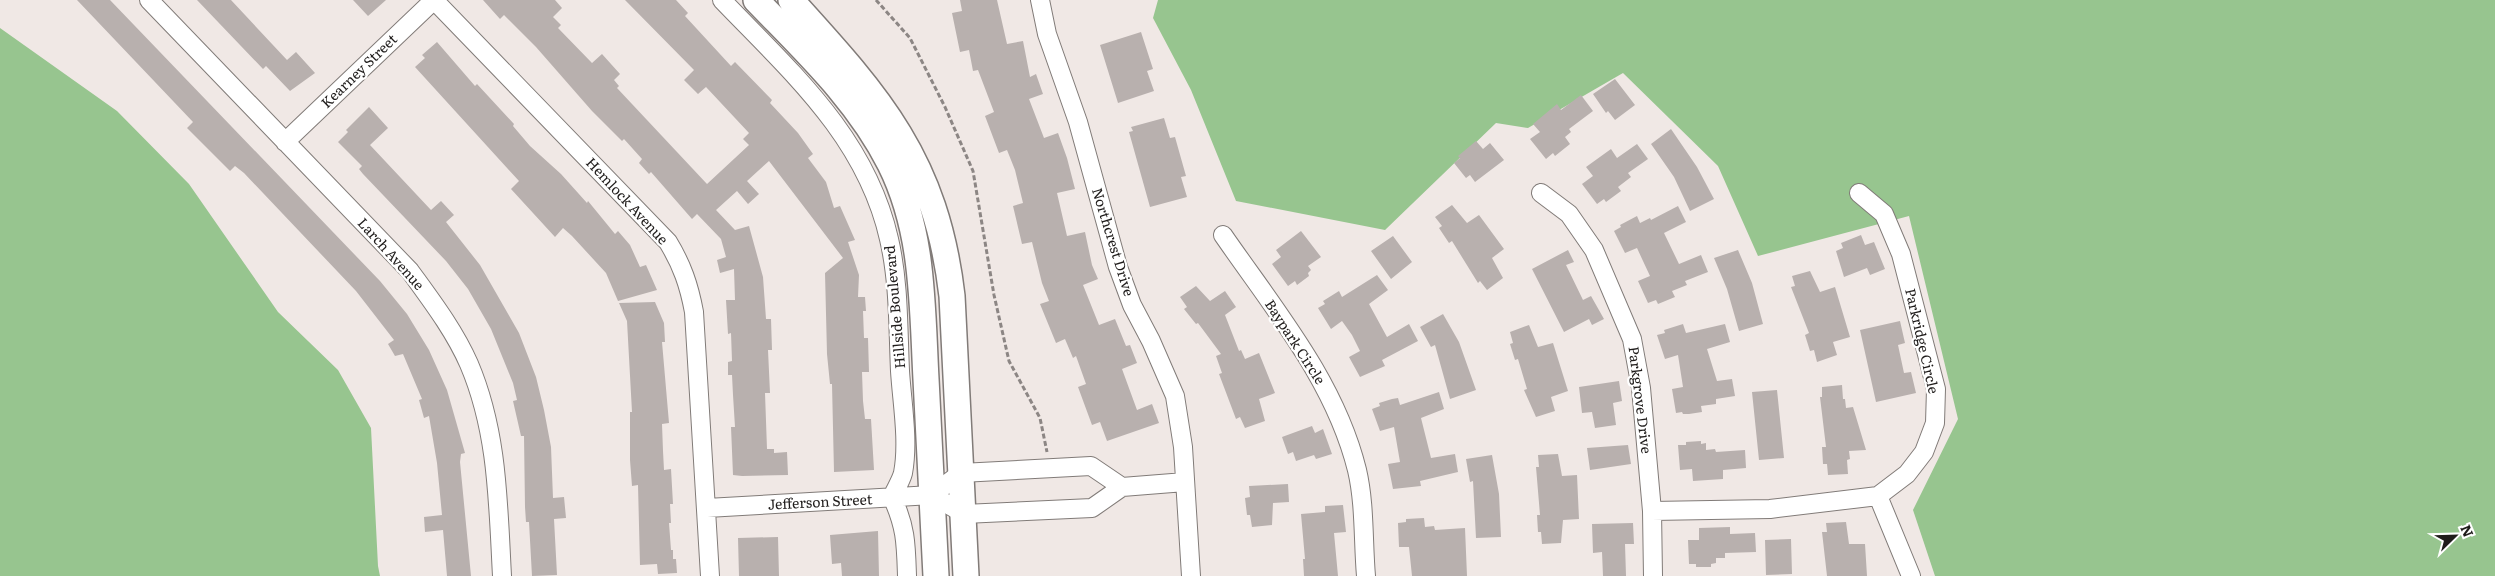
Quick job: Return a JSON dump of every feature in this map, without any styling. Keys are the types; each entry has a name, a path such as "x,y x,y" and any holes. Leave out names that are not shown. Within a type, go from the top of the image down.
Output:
{"main road":[{"name":"Hillside Boulevard","path":"756,0 829,76 860,115 891,165 906,201 921,268 936,576"},
{"path":"791,0 853,68 888,114 917,166 931,201 942,238 952,296 966,576"}],"street":[{"name":"Larch Avenue","path":"149,0 410,271 441,314 468,363 487,415 497,470 502,576"},
{"name":"Kearney Street","path":"285,142 434,0"},
{"name":"Hemlock Avenue","path":"434,0 668,242 681,263 689,286 694,312 710,576"},
{"name":"Hillside Boulevard","path":"722,0 828,114 856,154 876,197 893,261 898,309 904,445 903,474 892,498"},
{"name":"Northcrest Drive","path":"1040,0 1047,34 1078,122 1118,267 1132,306 1151,341 1175,396 1180,424 1191,576"},
{"name":"Parkgrove Drive","path":"1541,193 1569,214 1594,250 1632,339 1641,388 1652,512 1653,576"},
{"name":"Parkridge Circle","path":"1859,193 1884,214 1901,254 1936,389 1935,424 1924,452 1907,474 1878,496"},
{"name":"Baypark Circle","path":"1223,234 1313,364 1337,410 1357,471 1366,576"},
{"path":"1122,487 1091,466 961,473 932,495 964,514 1092,508 1122,487 1185,482"},
{"name":"Jefferson Street","path":"707,508 932,495"},
{"path":"1652,512 1770,509 1878,496 1912,576"},
{"path":"892,498 902,518 906,535 907,576"}],"path":[{"path":"876,0 910,38 945,106 973,171 994,295 1009,361 1040,418 1050,468"}],"green space":[{"path":"1158,0 2495,0 2495,576 1935,576 1913,510 1958,419 1909,216 1758,256 1718,166 1623,73 1528,128 1496,123 1385,230 1236,201 1191,90 1153,18"},
{"path":"0,28 117,111 189,184 278,312 338,370 371,428 380,576 0,576"}],"building":[{"path":"77,0 110,0 380,281 407,314 429,350 447,390 465,453 461,454 460,462 471,576 447,576 443,530 425,532 424,517 442,515 437,463 429,416 424,418 419,400 422,399 403,354 395,356 388,344 394,340 356,291 244,173 235,166 230,171 187,128 193,122"},
{"path":"197,0 231,0 287,60 296,52 315,73 290,91 266,66 263,69"},
{"path":"353,0 386,0 368,16"},
{"path":"483,0 555,0 562,8 553,17 561,25 558,28 592,63 602,54 620,74 614,80 619,86 617,88 707,184 749,145 743,139 749,133 706,87 698,94 684,80 694,70 625,0 676,0 688,13 685,16 731,66 735,62 772,100 770,103 798,133 813,154 808,158 826,182 834,208 840,206 855,240 848,242 859,275 858,297 865,297 866,311 863,311 864,338 868,338 869,372 862,372 863,401 865,419 871,419 874,470 834,472 832,384 830,384 827,354 825,273 843,258 769,161 747,181 759,194 748,204 737,191 716,210 735,230 749,226 763,277 766,319 771,319 772,350 768,350 770,393 765,393 767,449 774,449 774,453 787,452 788,475 742,476 733,475 731,427 735,427 732,375 728,375 728,362 732,361 731,333 728,334 726,300 735,300 734,269 720,273 717,260 726,257 721,239 697,214 692,219 651,172 649,174 639,163 642,159 624,139 622,141 592,111 536,47 504,15 500,19"},
{"path":"960,0 997,0 1007,44 1023,41 1030,77 1036,74 1043,94 1029,99 1044,138 1058,133 1075,189 1057,193 1067,236 1085,232 1092,265 1098,279 1083,285 1099,325 1115,319 1126,346 1130,345 1137,363 1122,369 1137,410 1152,404 1159,423 1107,441 1100,422 1092,425 1078,387 1086,384 1076,356 1073,358 1065,339 1056,343 1040,304 1049,301 1042,283 1032,242 1022,244 1013,206 1023,203 1015,170 1007,150 999,153 985,116 994,112 978,70 973,71 969,50 960,52 952,13 962,11"},
{"path":"1141,32 1153,69 1147,71 1154,91 1118,103 1100,45"},
{"path":"437,42 475,86 477,84 514,124 513,126 530,146 561,174 587,203 588,201 615,234 618,231 630,245 640,267 646,265 657,290 618,301 606,273 572,236 563,228 555,237 511,189 519,181 415,67 425,58 422,55"},
{"path":"1615,79 1635,105 1615,120 1608,111 1606,113 1593,94"},
{"path":"1581,95 1593,111 1569,129 1571,132 1565,137 1570,144 1555,156 1553,153 1546,159 1530,139 1540,132 1533,124 1557,104 1561,110"},
{"path":"369,107 388,128 370,145 431,210 441,201 454,215 446,222 480,265 519,333 536,377 544,410 551,447 553,498 564,497 566,518 554,519 557,575 532,576 529,522 526,522 525,507 524,436 521,436 513,401 517,400 513,383 491,329 468,289 446,261 363,174 359,169 362,166 338,142 348,132 346,130"},
{"path":"1164,118 1170,138 1175,137 1186,176 1181,177 1187,197 1150,207 1129,132 1133,131 1131,127"},
{"path":"1671,129 1697,167 1714,199 1690,211 1674,177 1651,144"},
{"path":"1476,141 1483,149 1490,143 1504,160 1475,182 1470,175 1466,178 1454,163 1460,158 1458,156"},
{"path":"1637,144 1648,159 1628,173 1631,177 1618,187 1621,191 1606,202 1604,199 1597,204 1582,184 1593,176 1586,167 1611,149 1617,158"},
{"path":"1452,205 1467,223 1479,215 1504,249 1492,258 1503,278 1487,290 1480,281 1478,283 1452,241 1449,243 1439,228 1442,226 1435,217"},
{"path":"1678,206 1686,222 1664,233 1679,264 1701,255 1708,272 1685,281 1687,285 1672,291 1675,297 1658,304 1656,300 1648,303 1638,281 1650,276 1637,248 1625,253 1614,231 1621,227 1620,225 1637,216 1640,223 1650,218 1651,220"},
{"path":"1301,231 1321,257 1308,266 1311,270 1308,273 1309,276 1297,285 1295,281 1288,286 1272,264 1281,257 1276,250"},
{"path":"1861,235 1865,245 1874,242 1885,269 1870,275 1867,268 1844,277 1836,251 1843,248 1841,243"},
{"path":"1393,236 1412,262 1391,279 1371,251"},
{"path":"1568,250 1574,262 1566,265 1583,300 1591,296 1604,319 1592,325 1589,319 1564,332 1532,269"},
{"path":"1738,250 1752,283 1763,324 1739,331 1727,289 1714,258"},
{"path":"1810,271 1820,292 1835,287 1850,337 1833,342 1837,355 1817,362 1814,350 1810,351 1805,335 1809,333 1791,287 1795,286 1792,276"},
{"path":"1377,275 1388,290 1369,304 1387,337 1409,324 1418,341 1382,360 1385,366 1360,377 1349,357 1360,351 1352,335 1342,321 1331,329 1318,308 1325,304 1323,301 1339,291 1342,297"},
{"path":"1196,286 1210,301 1225,291 1236,307 1225,315 1239,351 1241,350 1245,359 1259,353 1275,393 1259,399 1265,421 1245,428 1240,417 1236,419 1219,374 1222,373 1216,356 1221,354 1198,323 1196,324 1184,309 1187,307 1180,297"},
{"path":"655,302 664,323 665,342 662,342 669,423 662,424 663,451 664,470 671,469 673,504 670,504 671,523 669,523 671,550 673,550 673,559 676,559 677,573 658,574 657,564 640,565 638,485 632,486 630,460 630,412 632,412 627,321 619,303"},
{"path":"1443,314 1459,342 1476,390 1450,399 1435,345 1431,347 1420,327"},
{"path":"1900,321 1905,343 1898,345 1904,373 1911,372 1916,393 1876,402 1860,330"},
{"path":"1683,324 1686,333 1725,324 1730,342 1707,349 1717,381 1732,379 1735,396 1716,399 1716,404 1701,406 1702,412 1689,414 1676,413 1672,389 1683,387 1678,355 1665,359 1657,335 1665,333 1664,330"},
{"path":"1529,325 1538,347 1553,343 1568,391 1551,397 1555,411 1536,417 1524,390 1527,389 1518,359 1515,360 1510,344 1513,343 1510,332"},
{"path":"1619,381 1622,401 1613,403 1616,425 1595,428 1592,412 1582,413 1579,387"},
{"path":"1842,385 1846,408 1853,407 1866,450 1849,451 1850,459 1847,460 1848,474 1828,475 1827,464 1823,464 1822,447 1826,447 1820,397 1822,397 1822,387"},
{"path":"1777,390 1784,458 1759,460 1752,392"},
{"path":"1439,392 1444,409 1421,418 1431,458 1455,454 1458,472 1420,481 1421,486 1393,489 1388,464 1400,462 1394,427 1380,431 1372,409 1380,406 1379,403 1392,399 1398,398 1400,405"},
{"path":"1312,426 1315,433 1323,429 1332,454 1316,459 1314,455 1296,461 1293,452 1288,454 1282,437"},
{"path":"1701,441 1701,444 1706,443 1706,450 1715,449 1716,452 1745,450 1746,468 1723,470 1723,479 1693,481 1692,469 1680,470 1678,445 1686,445 1686,442"},
{"path":"1628,445 1631,464 1590,470 1587,448"},
{"path":"1558,454 1562,476 1577,475 1579,519 1563,520 1561,543 1542,544 1541,532 1538,532 1537,515 1540,515 1536,467 1539,467 1538,455"},
{"path":"1492,455 1499,494 1501,537 1476,538 1473,481 1470,482 1466,459"},
{"path":"1288,484 1289,502 1273,503 1272,525 1252,527 1250,515 1247,515 1245,498 1250,497 1249,486"},
{"path":"1343,505 1346,532 1334,533 1338,576 1304,576 1303,559 1305,559 1301,514 1325,512 1325,506"},
{"path":"1424,518 1425,527 1434,526 1435,530 1465,528 1467,576 1412,576 1409,547 1399,547 1398,523 1406,522 1406,519"},
{"path":"1846,522 1849,544 1865,544 1867,576 1827,576 1822,532 1827,532 1826,523"},
{"path":"1633,523 1634,544 1625,544 1626,576 1603,576 1602,552 1593,553 1592,524"},
{"path":"1730,527 1730,534 1755,533 1756,552 1725,553 1725,558 1716,558 1716,563 1711,564 1711,567 1696,567 1696,564 1689,564 1688,540 1699,540 1699,528"},
{"path":"878,531 879,576 842,576 841,563 832,564 830,535"},
{"path":"778,537 779,576 739,576 738,538"},
{"path":"1791,539 1792,574 1766,575 1765,540"}]}
